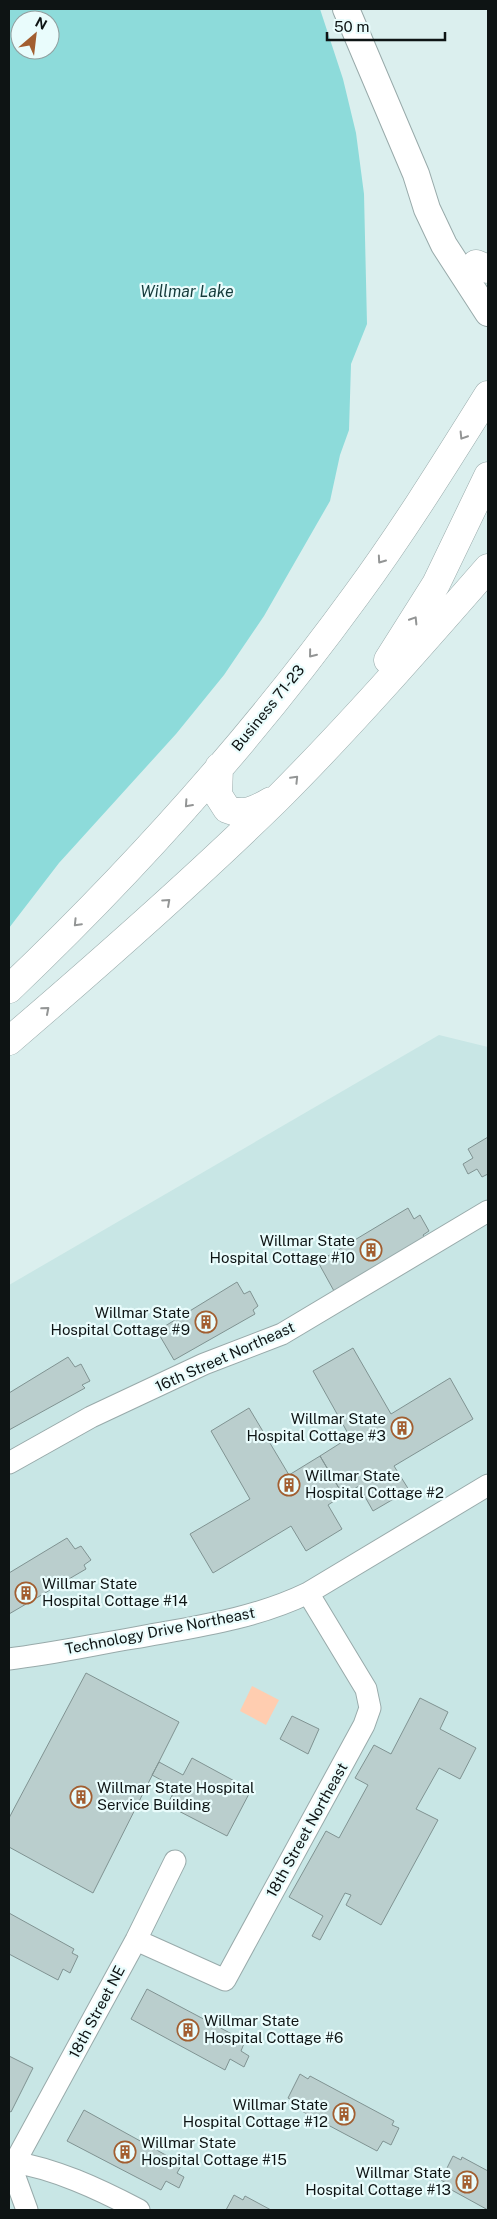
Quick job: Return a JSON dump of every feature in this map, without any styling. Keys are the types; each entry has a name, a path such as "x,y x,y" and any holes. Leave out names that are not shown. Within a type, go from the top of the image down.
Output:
{"highway":[{"name":"Business 71-23","path":"9,989 116,883 220,767 316,650 431,488 488,394"},
{"path":"314,759 362,699 419,612 450,558 488,476"},
{"path":"9,1041 191,880 277,798 488,568"},
{"path":"220,767 218,796 227,809 238,812 252,811 277,798"}],"main road":[{"path":"346,9 444,245 488,313"},
{"path":"416,174 484,271"}],"street":[{"name":"16th Street Northeast","path":"9,1463 91,1417 204,1364 282,1334 488,1211"},
{"name":"Technology Drive Northeast","path":"9,1659 237,1619 279,1606 308,1593 488,1485"},
{"name":"18th Street Northeast","path":"136,1940 225,1980 364,1725 370,1708 366,1689 308,1593"},
{"name":"18th Street NE","path":"12,2162 136,1940 175,1861"},
{"path":"27,2210 15,2177 12,2162 53,2171 79,2181 139,2210"}],"shaded area":[{"path":"439,1035 488,1047 488,2210 9,2210 9,1285"},
{"path":"252,1686 279,1700 266,1725 240,1711"}],"water":[{"name":"Willmar Lake","path":"9,9 320,9 343,79 356,133 364,194 367,324 351,364 349,430 340,455 330,501 264,616 224,675 176,734 59,863 9,928"}],"building":[{"path":"488,1137 488,1174 482,1177 477,1169 468,1174 463,1164 473,1158 468,1149"},
{"name":"Willmar State Hospital Cottage #10","path":"408,1208 414,1219 420,1215 429,1231 423,1235 425,1238 334,1291 318,1262"},
{"name":"Willmar State Hospital Cottage #9","path":"237,1282 244,1294 250,1291 258,1306 253,1310 255,1314 174,1360 157,1331"},
{"name":"Willmar State Hospital Cottage #3","path":"353,1348 391,1414 450,1378 473,1419 394,1466 409,1490 373,1511 359,1486 343,1495 320,1456 350,1437 313,1371"},
{"path":"68,1357 75,1367 81,1364 90,1381 82,1385 85,1388 9,1430 9,1393"},
{"name":"Willmar State Hospital Cottage #2","path":"249,1408 289,1475 320,1456 343,1495 328,1505 342,1529 306,1551 291,1526 213,1573 190,1534 250,1499 211,1431"},
{"name":"Willmar State Hospital Cottage #14","path":"67,1538 75,1549 81,1546 91,1560 84,1565 86,1569 9,1614 9,1573"},
{"name":"Willmar State Hospital Service Building","path":"86,1673 179,1722 93,1893 9,1847 9,1818"},
{"path":"420,1698 448,1712 440,1729 476,1748 460,1779 439,1768 416,1809 438,1820 381,1925 346,1905 351,1895 345,1893 320,1940 312,1936 323,1916 289,1897 326,1831 339,1838 368,1785 355,1778 374,1745 391,1754"},
{"path":"292,1716 319,1729 308,1754 280,1739"},
{"path":"192,1758 251,1790 227,1836 167,1805 176,1788 152,1775 159,1762 183,1775"},
{"path":"9,1913 74,1949 72,1953 78,1956 70,1973 63,1969 58,1980 9,1954"},
{"name":"Willmar State Hospital Cottage #6","path":"147,1989 245,2041 241,2051 249,2056 244,2067 230,2059 225,2070 131,2019"},
{"path":"9,2056 33,2068 11,2112 9,2111"},
{"name":"Willmar State Hospital Cottage #12","path":"300,2074 308,2079 310,2076 394,2121 392,2125 399,2128 391,2145 383,2141 377,2151 294,2107 297,2103 288,2098"},
{"name":"Willmar State Hospital Cottage #15","path":"84,2110 182,2164 177,2173 184,2177 179,2188 166,2181 161,2190 67,2141"},
{"name":"Willmar State Hospital Cottage #13","path":"453,2156 461,2160 462,2157 488,2171 488,2210 448,2188 449,2185 441,2180"},
{"path":"234,2195 243,2200 245,2196 271,2210 226,2210"}],"place":[{"name":"Willmar State Hospital Cottage #10","path":"371,1250"},
{"name":"Willmar State Hospital Cottage #9","path":"206,1322"},
{"name":"Willmar State Hospital Cottage #3","path":"402,1428"},
{"name":"Willmar State Hospital Cottage #2","path":"289,1485"},
{"name":"Willmar State Hospital Cottage #14","path":"26,1593"},
{"name":"Willmar State Hospital Service Building","path":"81,1797"},
{"name":"Willmar State Hospital Cottage #6","path":"188,2030"},
{"name":"Willmar State Hospital Cottage #12","path":"344,2114"},
{"name":"Willmar State Hospital Cottage #15","path":"125,2152"},
{"name":"Willmar State Hospital Cottage #13","path":"467,2182"}]}
